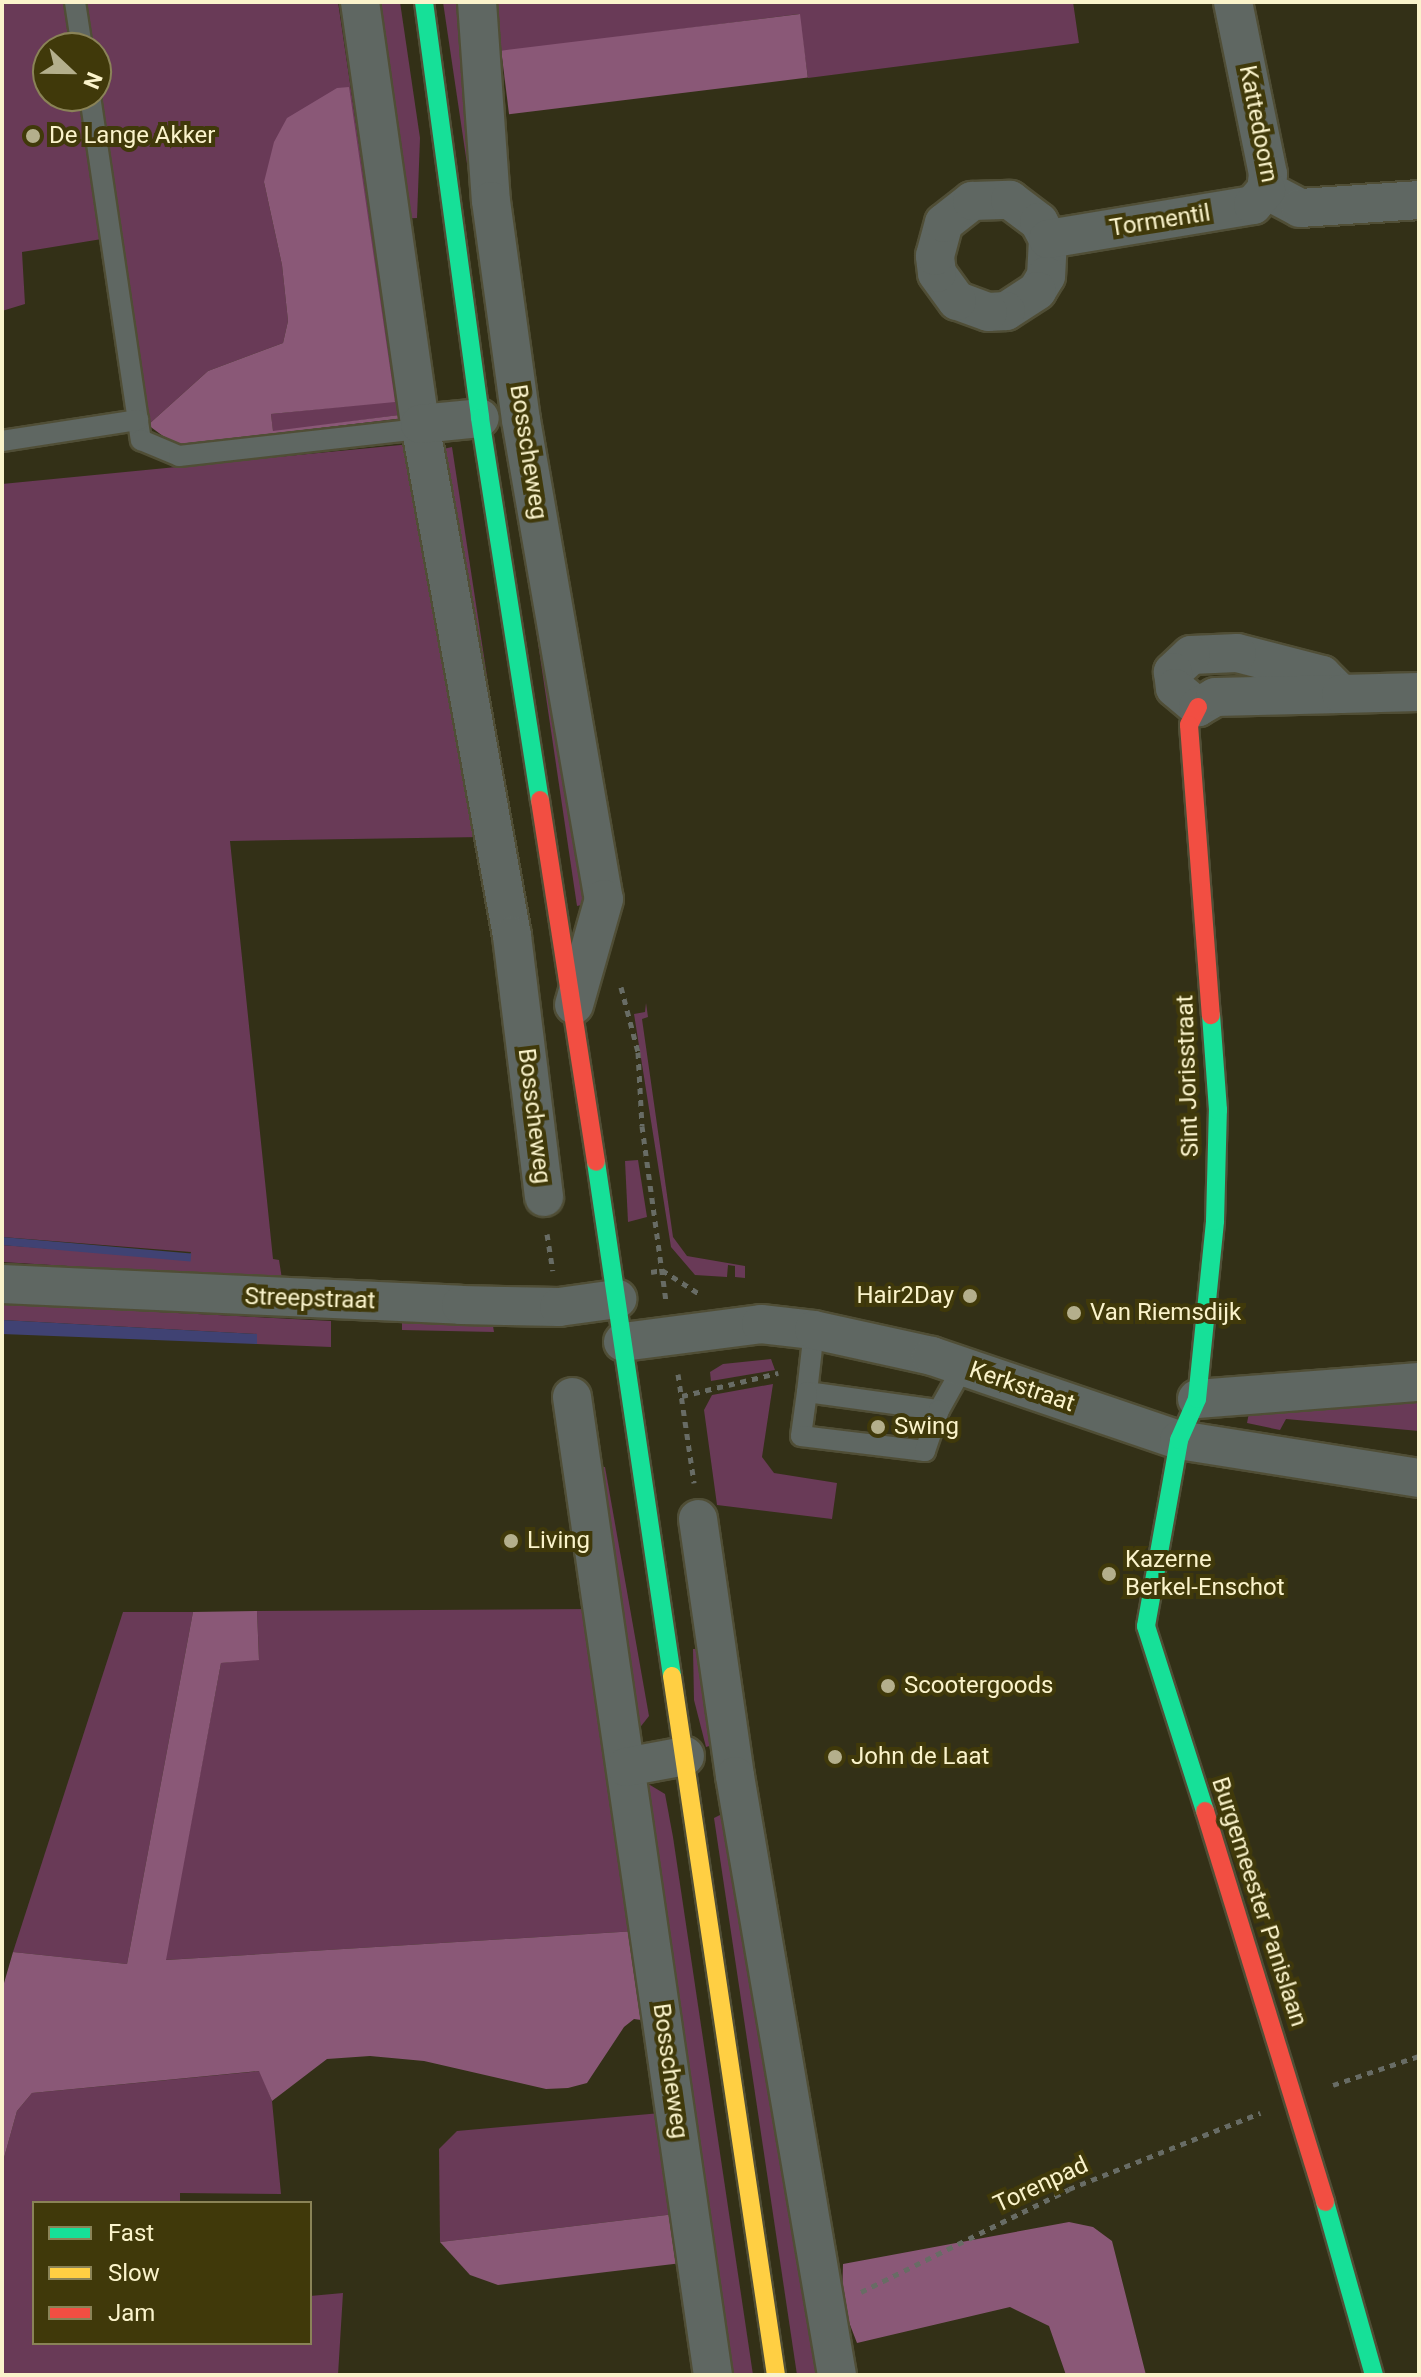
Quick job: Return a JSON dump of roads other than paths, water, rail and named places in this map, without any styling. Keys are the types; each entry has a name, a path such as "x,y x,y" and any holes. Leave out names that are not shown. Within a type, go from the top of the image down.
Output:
{"main road":[{"name":"Bosscheweg","path":"424,2 480,418 573,1007 776,2375"},
{"name":"Sint Jorisstraat","path":"1179,1440 1197,1399 1215,1221 1218,1110 1189,725 1198,707"},
{"name":"Burgemeester Panislaan","path":"1179,1440 1146,1626 1296,2098 1374,2375"}],"street":[{"name":"Bosscheweg","path":"360,2 420,427 512,936 544,1197"},
{"name":"Bosscheweg","path":"477,2 491,201 521,420 604,899 573,1007"},
{"name":"Kattedoorn","path":"1233,2 1268,174 1266,190 1300,208 1419,200"},
{"name":"Tormentil","path":"1048,239 1253,205 1266,190"},
{"name":"Bosscheweg","path":"420,427 480,418"},
{"path":"1198,707 1215,697 1419,692"},
{"name":"Streepstraat","path":"2,1284 461,1305 559,1307 617,1299"},
{"name":"Kerkstraat","path":"623,1342 761,1324 814,1330 963,1367 1179,1440 1419,1478"},
{"path":"1197,1399 1419,1382"},
{"name":"Bosscheweg","path":"572,1397 713,2375"},
{"path":"698,1519 735,1776 837,2375"},
{"path":"626,1767 735,1776"}],"lane":[{"path":"75,2 80,32"},
{"path":"92,112 141,440 179,456 420,427"},
{"path":"2,441 138,420"},
{"path":"814,1330 801,1436 925,1451 939,1410 963,1367"},
{"path":"807,1392 939,1410"}],"water":[{"path":"2,1237 191,1254 191,1262 2,1245"},
{"path":"2,1320 257,1334 257,1344 2,1334"}],"place":[{"name":"De Lange Akker","path":"33,136"},
{"name":"Hair2Day","path":"970,1296"},
{"name":"Van Riemsdijk","path":"1074,1313"},
{"name":"Swing","path":"878,1427"},
{"name":"Living","path":"511,1541"},
{"name":"Kazerne Berkel-Enschot","path":"1109,1574"},
{"name":"Scootergoods","path":"888,1686"},
{"name":"John de Laat","path":"835,1757"}]}
